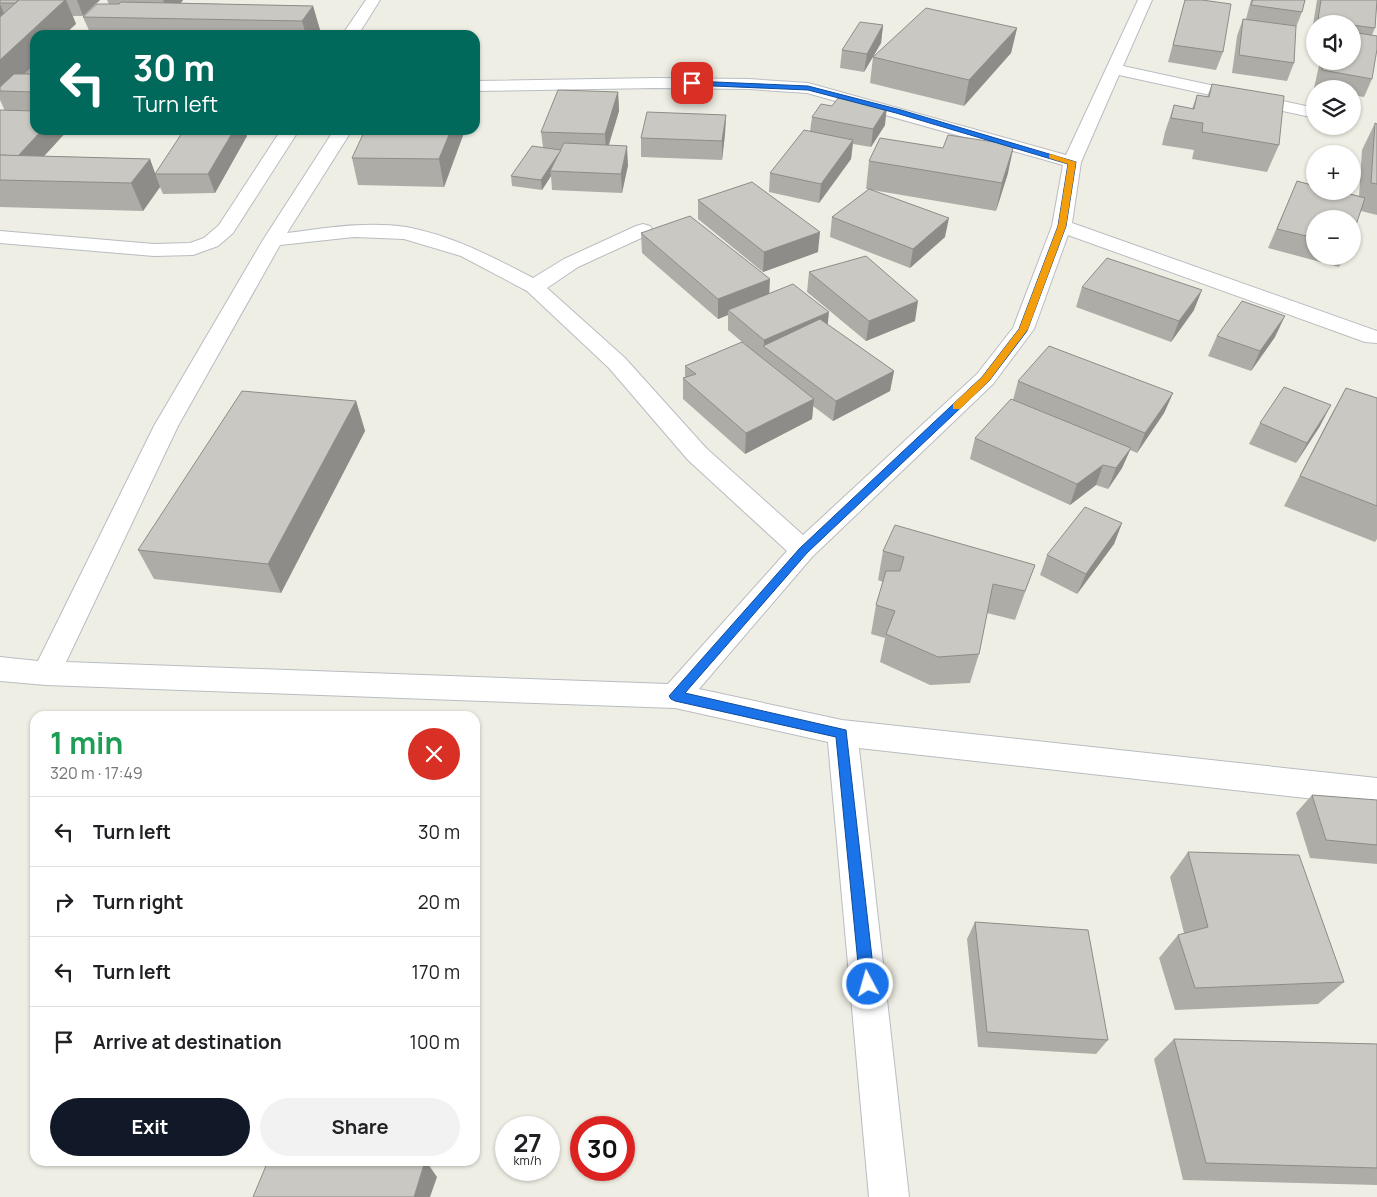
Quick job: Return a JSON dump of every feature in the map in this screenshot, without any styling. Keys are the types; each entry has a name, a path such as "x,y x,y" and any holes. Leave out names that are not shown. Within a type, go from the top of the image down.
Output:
{"street":[{"path":"353,30 373,0"},
{"path":"675,696 803,550 986,379 1023,329 1062,226 1072,162 1145,0"},
{"path":"1114,70 1306,111"},
{"path":"480,86 655,83 749,84 808,88 1072,162"},
{"path":"0,237 154,250 193,249 211,242 226,229 287,135"},
{"path":"46,673 166,426 272,240 339,135"},
{"path":"1062,226 1373,337"},
{"path":"272,240 354,230 405,233 468,252 534,287 617,363 697,454 763,516 803,550"},
{"path":"534,287 571,263 643,230"},
{"path":"0,669 46,673 675,696 842,733 1377,792"},
{"path":"842,733 889,1197"}],"building":[{"path":"0,0 19,0 15,3 0,3"},
{"path":"19,0 65,0 32,30 30,30 30,32 0,60 0,17"},
{"path":"1185,0 1231,4 1223,52 1173,45"},
{"path":"1253,0 1305,0 1302,12 1251,5"},
{"path":"1321,0 1377,0 1375,28 1361,26 1361,15 1319,15"},
{"path":"121,2 313,6 302,21 83,17 97,4 119,4"},
{"path":"926,8 1017,28 969,80 873,57"},
{"path":"1243,19 1296,26 1294,63 1239,55"},
{"path":"860,22 883,25 867,54 842,50"},
{"path":"1361,33 1377,36 1377,49 1372,79 1322,70 1361,70"},
{"path":"14,74 30,74 30,92 0,91 0,87"},
{"path":"1212,84 1284,96 1279,145 1202,132 1203,123 1171,118 1174,105 1194,109 1197,95 1209,97"},
{"path":"558,90 618,92 605,134 541,132"},
{"path":"838,98 887,107 873,129 812,117 821,104 832,106"},
{"path":"0,110 30,111 30,135 37,135 18,156 0,155"},
{"path":"647,112 726,115 722,141 641,138"},
{"path":"1375,123 1377,124 1377,184 1371,183"},
{"path":"804,130 853,140 821,184 770,173"},
{"path":"181,135 231,135 208,174 155,174"},
{"path":"363,135 449,135 439,159 352,158"},
{"path":"948,135 1014,145 1002,183 869,161 880,138 943,148"},
{"path":"564,143 627,146 621,174 550,171"},
{"path":"532,146 561,150 541,180 511,176"},
{"path":"0,155 150,159 131,183 0,180"},
{"path":"1297,181 1306,184 1306,200 1361,200 1361,197 1365,198 1361,210 1306,210 1306,236 1277,229"},
{"path":"752,182 820,232 764,252 698,200"},
{"path":"869,189 949,218 913,249 832,217"},
{"path":"690,216 770,279 718,299 641,233"},
{"path":"866,256 918,301 869,321 809,272"},
{"path":"1107,258 1202,290 1179,321 1082,287"},
{"path":"793,284 829,312 764,340 728,310"},
{"path":"1242,301 1285,316 1260,351 1217,336"},
{"path":"820,319 894,371 836,401 763,346"},
{"path":"742,342 814,399 746,433 683,378 696,374 685,366"},
{"path":"1049,346 1173,393 1145,433 1018,381"},
{"path":"1284,387 1331,405 1307,443 1260,423"},
{"path":"1346,388 1377,398 1377,506 1300,476"},
{"path":"242,391 356,401 268,564 138,550"},
{"path":"1011,399 1131,448 1116,468 1103,465 1077,484 975,438"},
{"path":"1085,507 1122,523 1086,574 1047,555"},
{"path":"895,525 1035,565 1025,591 993,584 979,654 938,657 886,634 895,611 876,605 886,571 900,571 904,557 883,551"},
{"path":"1312,795 1377,800 1377,845 1326,840"},
{"path":"1188,852 1299,855 1344,982 1195,988 1178,935 1208,927"},
{"path":"975,922 1088,930 1108,1040 987,1032"},
{"path":"1174,1039 1377,1044 1377,1168 1206,1163"},
{"path":"266,1166 423,1166 414,1197 253,1197"}],"slow traffic":[{"path":"956,407 986,379 1023,329 1062,226 1072,162 1051,156"}],"route":[{"path":"692,83 808,88 1072,162 1062,226 1023,329 986,379 803,550 675,696 842,733 868,984"}]}
